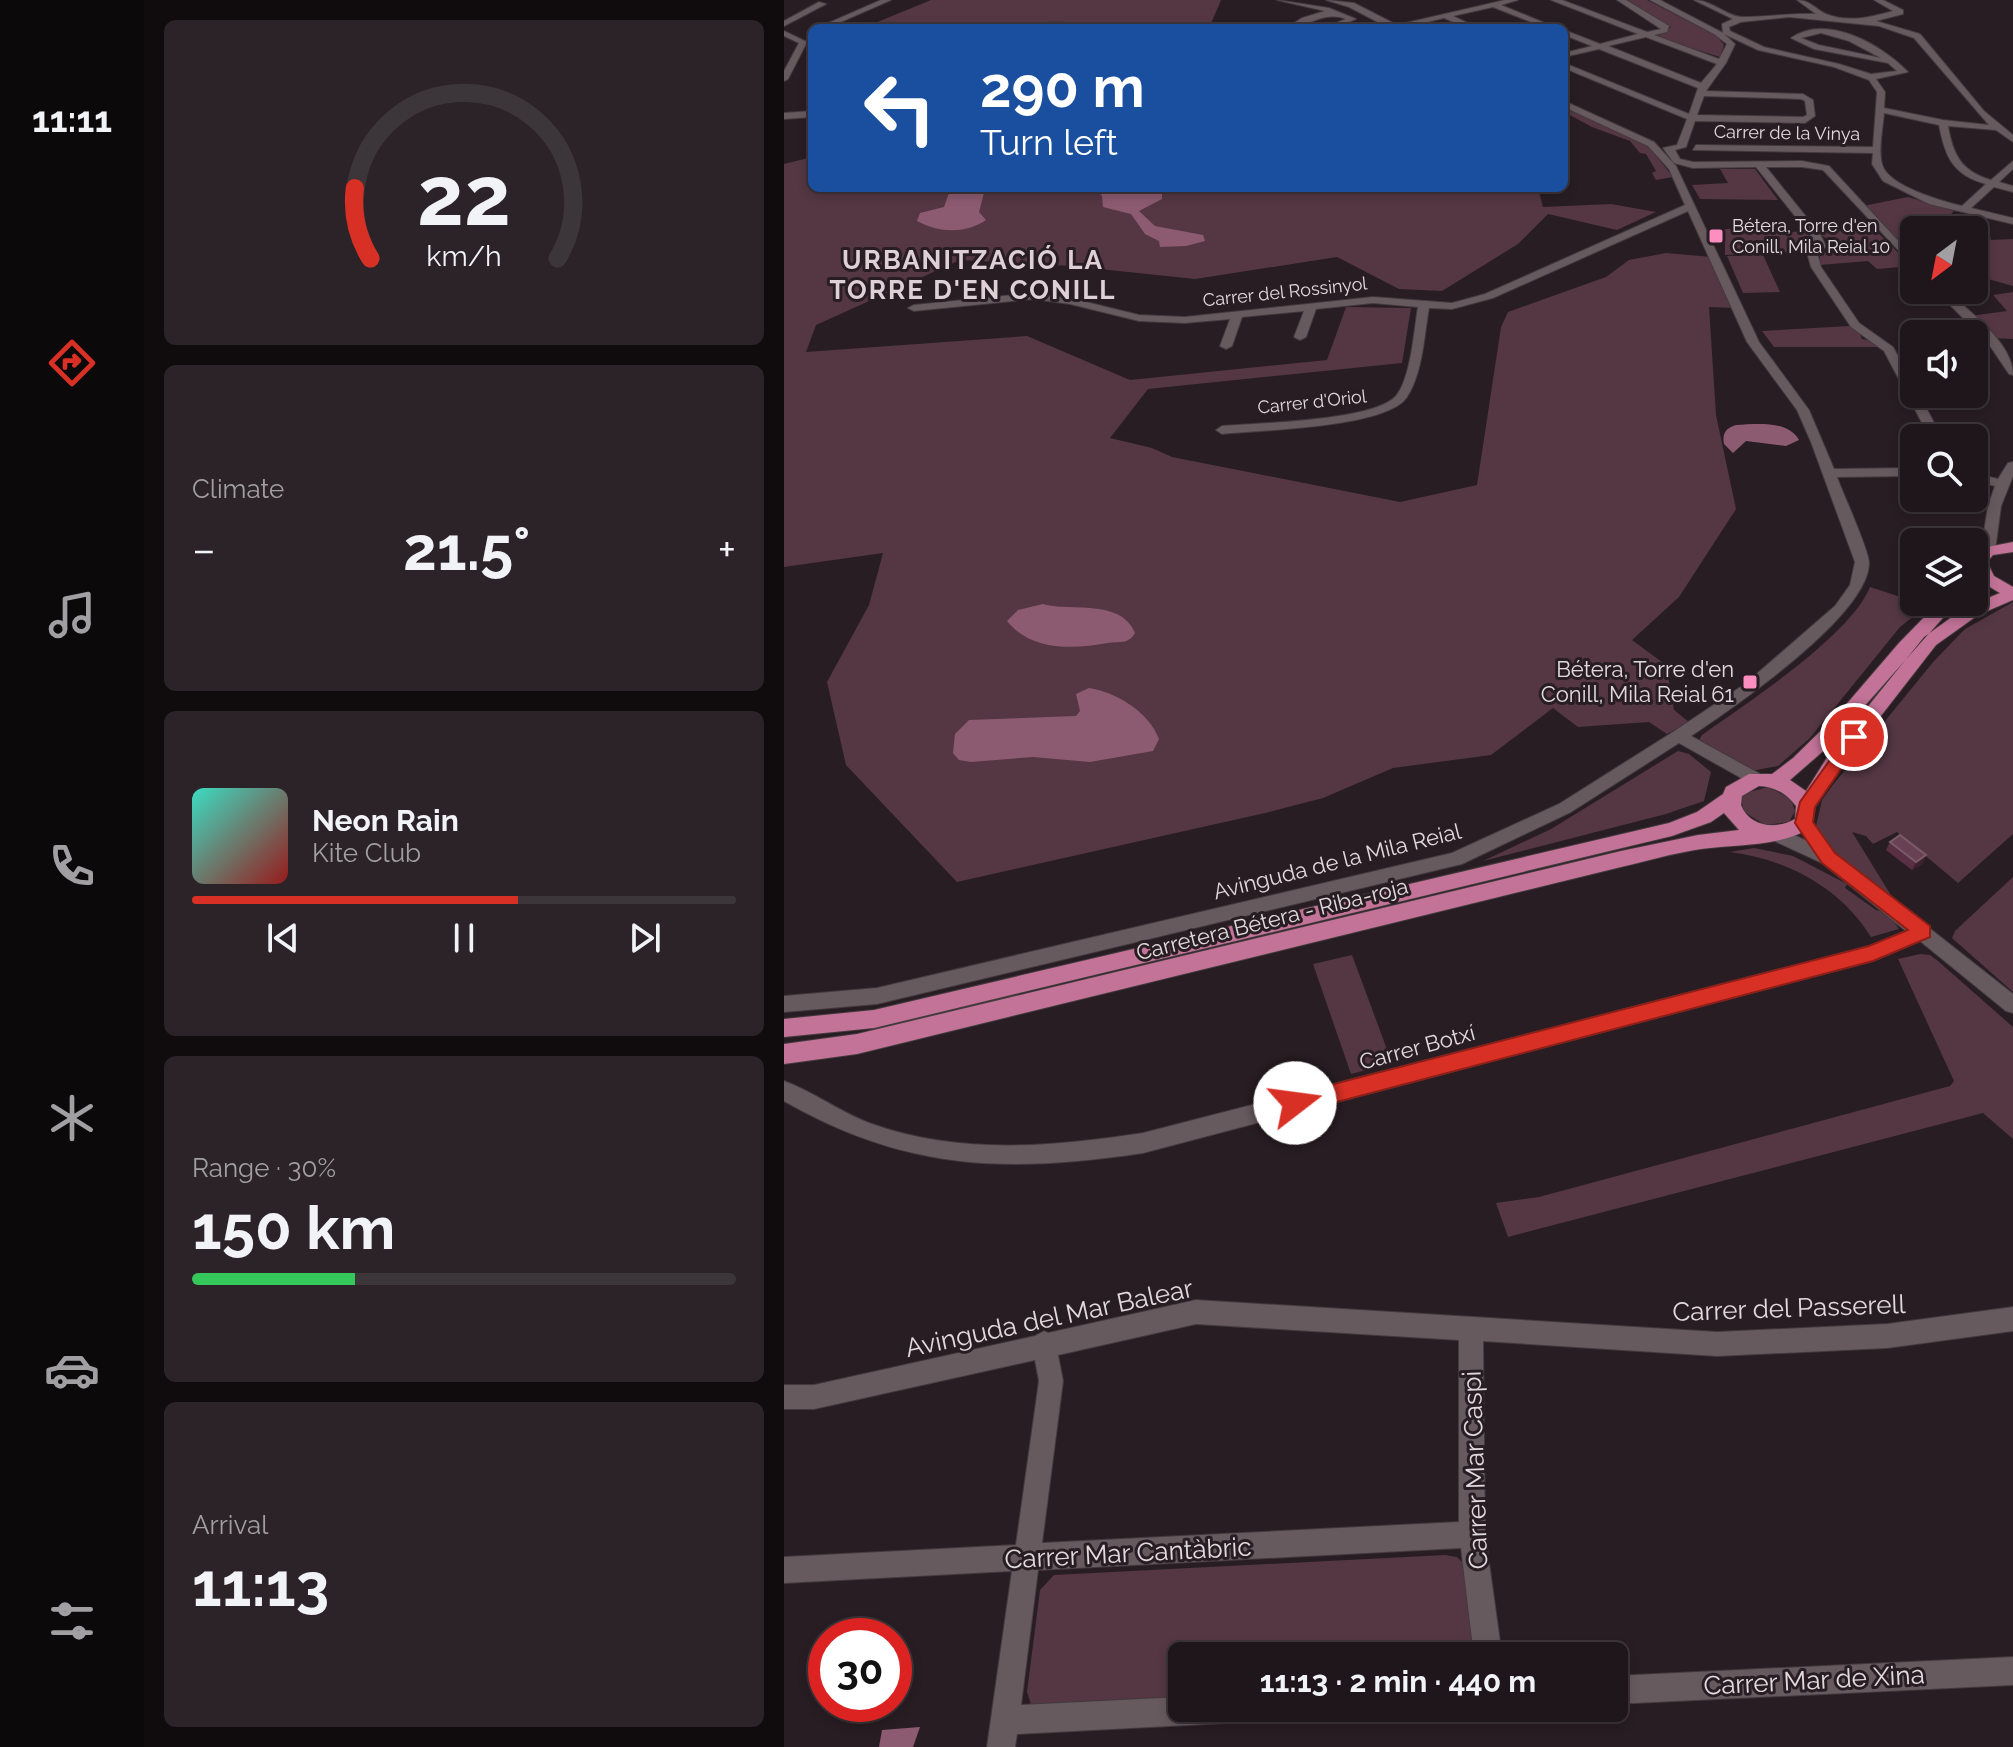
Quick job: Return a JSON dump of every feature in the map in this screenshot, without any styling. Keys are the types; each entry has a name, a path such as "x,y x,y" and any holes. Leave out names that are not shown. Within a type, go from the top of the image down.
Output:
{"main road":[{"path":"1988,551 2013,547"},
{"path":"1988,581 2013,594"},
{"path":"1805,814 1795,791 1766,780 1746,781 1732,795 1737,818 1759,831 1788,833 1805,814 1835,761 1930,641 1972,611 2013,594"},
{"path":"1766,780 1820,745 1893,657 1935,616"},
{"name":"Carretera Bétera - Riba-roja","path":"784,1028 874,1019 1672,829 1704,817 1732,795"},
{"name":"Carretera Bétera - Riba-roja","path":"784,1054 857,1044 1621,859 1698,842 1774,834"}],"street":[{"path":"830,24 887,0"},
{"path":"1281,0 1339,12 1352,19 1338,24"},
{"path":"1310,0 1354,14 1359,24"},
{"path":"1330,0 1351,5 1387,24"},
{"path":"1351,5 1371,0"},
{"path":"1412,24 1514,0"},
{"path":"1555,0 1722,63"},
{"path":"1568,54 1664,30 1665,26 1621,0"},
{"path":"1568,104 1668,148 1681,147 1702,90 1722,63 1731,44 1725,37 1654,0"},
{"path":"1698,0 1736,18 1827,18 1870,22 1916,36 1982,116 2013,139"},
{"path":"1801,0 1827,18"},
{"path":"1870,22 1900,12 1878,0"},
{"path":"784,24 822,4"},
{"path":"1494,5 1543,24"},
{"path":"1297,24 1310,17 1339,12"},
{"path":"1445,16 1464,24"},
{"path":"1736,18 1725,26 1726,32 1747,44 1870,77 1904,72 1870,47 1844,36 1804,32 1795,38 1817,47 1885,61"},
{"path":"784,33 803,45 784,79"},
{"path":"784,40 808,33"},
{"path":"1568,34 1702,90 1803,97 1809,100 1811,116 1805,120 1692,118 1568,67"},
{"path":"1870,77 1881,92 1880,172 1896,187 1932,202 2013,221"},
{"name":"Avinguda de la Mila Reial","path":"784,1004 877,996 1456,859 1511,836 1565,808 1679,736 1751,688 1840,609 1857,585 1862,562 1803,410 1753,342 1673,168 1651,144 1568,104"},
{"path":"1880,110 1943,123 1998,128"},
{"path":"784,116 808,114"},
{"path":"1943,123 1948,157 1953,165 1972,176 2013,189"},
{"path":"1668,148 1677,161 1693,165 1813,165 1826,168 1900,250"},
{"name":"Carrer de la Vinya","path":"1696,148 1878,150"},
{"path":"1964,210 2013,164"},
{"path":"1759,165 1815,234 1821,246 1813,257 1816,267 1855,325 1889,349 1929,424"},
{"name":"Carrer del Rossinyol","path":"914,308 1033,296 1070,301 1152,320 1237,315 1373,300 1452,306 1489,296 1691,206"},
{"name":"Carrer d'Oriol","path":"1222,430 1364,416 1391,407 1405,390 1424,304"},
{"path":"1954,304 1992,341 2013,371"},
{"path":"1300,337 1311,308"},
{"path":"1226,346 1237,315"},
{"path":"1988,551 1994,525 1994,498 1999,483 2013,466"},
{"path":"1828,473 1900,472"},
{"path":"1988,480 1999,483"},
{"path":"1994,525 2013,547"},
{"path":"1679,736 1697,748 1766,780"},
{"path":"1697,748 1728,781 1732,795"},
{"path":"1805,814 1828,858"},
{"path":"1774,834 1828,858 2008,1000"},
{"name":"Carrer Botxí","path":"784,1090 840,1124 872,1135 1016,1158 1081,1154 1143,1143 1873,953 1923,932"},
{"name":"Avinguda del Mar Balear","path":"784,1397 814,1397 1044,1343 1196,1312 1471,1331"},
{"name":"Carrer del Passerell","path":"1471,1331 1717,1344 1887,1336 2013,1319"},
{"name":"Carrer Mar Caspi","path":"1471,1331 1472,1534 1486,1642"},
{"path":"1044,1343 1051,1381 1002,1734 1168,1716"},
{"name":"Carrer Mar Cantàbric","path":"784,1570 1472,1534"},
{"name":"Carrer Mar de Xina","path":"1628,1689 2013,1671"}],"shaded area":[{"path":"931,0 1221,0 1211,24 873,24"},
{"path":"1625,0 1647,0 1717,36 1724,45 1720,57 1656,37 1671,27"},
{"path":"1568,109 1646,143 1673,177 1656,180 1652,173 1656,171 1646,154 1640,153 1630,141 1568,114"},
{"path":"808,158 808,192 1539,192 1543,207 1611,204 1656,212 1617,230 1548,214 1518,244 1442,291 1399,289 1337,257 1195,279 1071,266 960,260 816,325 806,352 1027,336 1130,380 1327,360 1346,307 1411,308 1402,363 1148,389 1110,438 1152,448 1172,457 1400,502 1477,485 1501,327 1508,312 1606,277 1629,260 1666,253 1712,257 1735,308 1709,307 1716,415 1736,509 1679,597 1632,640 1666,665 1674,710 1689,722 1667,734 1649,722 1578,727 1553,708 1491,755 1393,768 1323,798 957,882 846,765 827,682 869,605 883,553 784,567 784,164"},
{"path":"1720,169 1755,169 1778,200 1700,199 1692,185 1728,183"},
{"path":"993,192 984,193 979,212 986,220 961,230 943,230 917,221 920,213 944,207 949,193"},
{"path":"1099,192 1162,192 1162,199 1139,211 1155,226 1203,235 1205,241 1186,246 1160,247 1159,241 1145,234 1131,214 1103,207"},
{"path":"1908,197 1954,211 1949,216 1900,216 1900,246 1863,206"},
{"path":"1755,227 1760,234 1806,231 1811,238 1803,244 1811,251 1725,255 1725,243 1713,230"},
{"path":"1873,228 1900,254 1900,267 1877,269 1868,261 1820,265 1820,253 1834,252 1840,247 1818,233"},
{"path":"1988,236 1991,240 2013,239 2013,286 1988,279"},
{"path":"1763,255 1780,292 1743,293 1727,256"},
{"path":"2013,292 2013,339 1993,338 1988,333 1988,320 1974,320 1970,316 2007,311 1993,295"},
{"path":"1850,326 1859,331 1862,339 1878,342 1881,347 1774,347 1762,331"},
{"path":"1736,425 1780,426 1799,440 1786,446 1746,441 1733,453 1724,444 1724,434"},
{"path":"1870,587 1900,597 1900,616 1914,616 1900,627 1810,738 1778,766 1751,771 1698,742 1702,735 1820,647 1859,606"},
{"path":"2013,602 2013,834 1958,883 1897,832 1873,844 1866,836 1852,832 1897,905 1823,843 1816,826 1822,800 1934,661 1965,629"},
{"path":"1043,604 1107,611 1128,622 1135,633 1123,642 1054,646 1029,638 1007,621 1018,610"},
{"path":"1089,688 1110,694 1140,712 1159,739 1153,751 1090,762 1033,757 971,762 959,760 953,753 955,734 969,720 1076,716 1080,711 1076,694"},
{"path":"1678,751 1689,754 1711,772 1704,801 1666,814 1483,861 1551,829"},
{"path":"1768,787 1791,799 1795,811 1789,822 1765,825 1744,812 1741,798 1745,793"},
{"path":"1754,848 1793,856 1847,884 1845,888 1876,910 1888,913 1899,929 1871,937 1844,904 1810,878 1771,861 1730,852"},
{"path":"2013,877 2013,992 1952,938 1955,931"},
{"path":"1352,955 1392,1063 1351,1074 1313,964"},
{"path":"1930,955 1938,961 2013,1027 2013,1139 1983,1113 1508,1237 1496,1203 1539,1197 1950,1086 1954,1081 1898,959"},
{"path":"1445,1555 1457,1557 1467,1567 1473,1642 1168,1642 1168,1707 1032,1708 1027,1692 1040,1590 1054,1575"},
{"path":"920,1727 913,1747 879,1747 882,1730"}],"building":[{"path":"1900,835 1926,855 1916,862 1890,842"}],"place":[{"name":"Bétera, Torre d'en Conill, Mila Reial 10","path":"1716,236"},
{"name":"Bétera, Torre d'en Conill, Mila Reial 61","path":"1750,682"}],"district":[{"name":"URBANITZACIÓ LA TORRE D'EN CONILL","path":"973,275"}],"route":[{"path":"1295,1103 1873,953 1923,932 1828,858 1804,823 1806,806 1854,737"}]}
